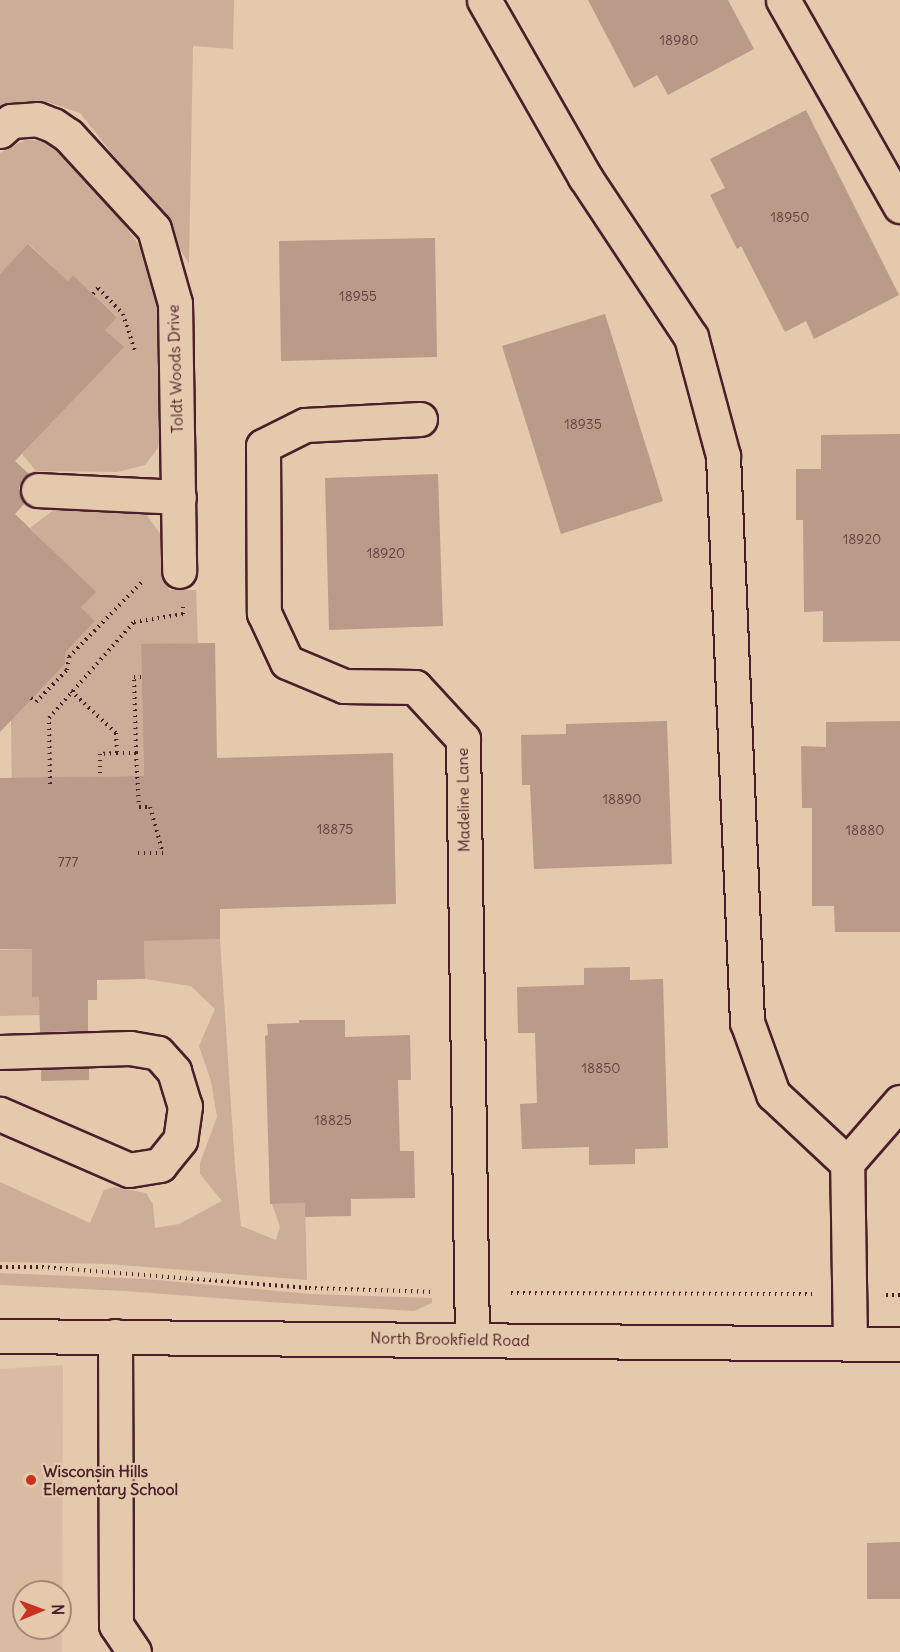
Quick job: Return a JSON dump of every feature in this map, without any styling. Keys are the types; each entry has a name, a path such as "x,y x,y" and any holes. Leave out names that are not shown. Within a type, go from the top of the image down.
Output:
{"street":[{"path":"484,0 585,177 691,337 723,456 747,1022 774,1094 847,1163"},
{"path":"783,0 900,206"},
{"name":"Toldt Woods Drive","path":"0,131 11,121 38,119 53,125 68,135 154,229 175,303 181,587"},
{"name":"Madeline Lane","path":"420,419 305,425 263,446 264,613 287,662 344,686 415,687 463,739 472,1338"},
{"path":"38,490 179,497"},
{"path":"0,1052 129,1048 158,1053 174,1071 185,1106 180,1140 160,1165 129,1170 0,1114"},
{"path":"850,1344 847,1163 900,1102"},
{"name":"North Brookfield Road","path":"0,1336 472,1338 588,1343 900,1344"},
{"path":"115,1336 116,1625 134,1652"}],"path":[{"path":"93,294 98,288 123,314 137,357"},
{"path":"31,698 36,702 67,670 69,657 143,581"},
{"path":"50,784 49,718 134,622 183,614 181,587"},
{"path":"137,853 163,853 150,807 139,807 134,677 142,677"},
{"path":"71,691 116,733 117,753"},
{"path":"100,777 100,754 136,753"}],"shaded area":[{"path":"0,0 234,0 233,49 193,46 189,264 152,204 80,113 48,102 9,105 0,111"},
{"path":"27,139 59,145 87,173 146,255 159,299 165,408 158,448 145,465 117,472 36,471 22,454 123,347 105,330 117,316 73,275 68,281 29,244 0,274 0,153"},
{"path":"64,502 146,514 166,542 169,590 196,590 198,643 141,645 144,777 166,777 168,862 137,862 135,776 67,777 67,784 46,784 47,831 0,832 0,807 12,807 11,720 65,664 65,653 95,621 81,607 95,592 30,528"},
{"path":"220,939 241,1226 276,1240 280,1227 272,1204 305,1203 307,1280 109,1264 0,1262 0,1182 90,1223 104,1190 114,1187 146,1193 153,1204 155,1228 179,1224 222,1201 200,1174 200,1163 217,1117 211,1081 199,1046 215,1009 191,986 145,979 144,941"},
{"path":"32,949 32,996 39,997 40,1015 0,1016 0,950"},
{"path":"0,1273 145,1279 311,1294 432,1298 432,1303 414,1311 125,1291 0,1285"},
{"name":"Wisconsin Hills Elementary School","path":"63,1365 62,1580 12,1580 12,1640 62,1640 62,1652 0,1652 0,1369"}],"building":[{"path":"588,0 728,0 754,49 668,95 657,75 634,88"},
{"path":"806,110 899,295 814,339 806,321 785,332 741,246 737,249 710,195 725,188 710,159"},
{"path":"435,238 437,357 281,361 279,241"},
{"path":"28,244 68,281 73,275 117,317 105,330 124,347 15,461 29,474 22,480 19,488 25,503 15,514 96,592 81,607 95,621 65,653 65,664 0,732 0,274"},
{"path":"605,314 663,501 561,534 502,346"},
{"path":"900,434 900,641 823,642 823,611 804,612 803,520 796,520 796,469 821,469 821,435"},
{"path":"438,474 443,626 329,630 325,478"},
{"path":"215,643 217,758 393,753 396,904 220,909 220,939 144,941 145,979 97,980 97,1000 88,1000 88,1031 40,1032 39,997 32,997 32,949 0,949 0,778 144,776 141,644"},
{"path":"667,721 672,864 534,869 530,785 522,785 521,735 566,734 566,724"},
{"path":"900,721 900,932 835,932 834,906 812,906 812,808 802,808 801,746 826,747 826,722"},
{"path":"630,967 630,980 663,979 668,1148 635,1149 635,1164 589,1165 589,1147 522,1149 520,1104 537,1103 535,1033 518,1033 517,987 584,985 584,968"},
{"path":"299,1020 345,1020 345,1037 410,1035 411,1080 398,1080 400,1151 414,1151 415,1198 351,1199 351,1216 305,1217 305,1203 270,1204 265,1036 268,1035 267,1024 299,1023"},
{"path":"89,1068 89,1080 41,1081 41,1070"},
{"path":"900,1542 900,1599 867,1599 867,1543"}],"place":[{"name":"Wisconsin Hills Elementary School","path":"31,1480"}]}
